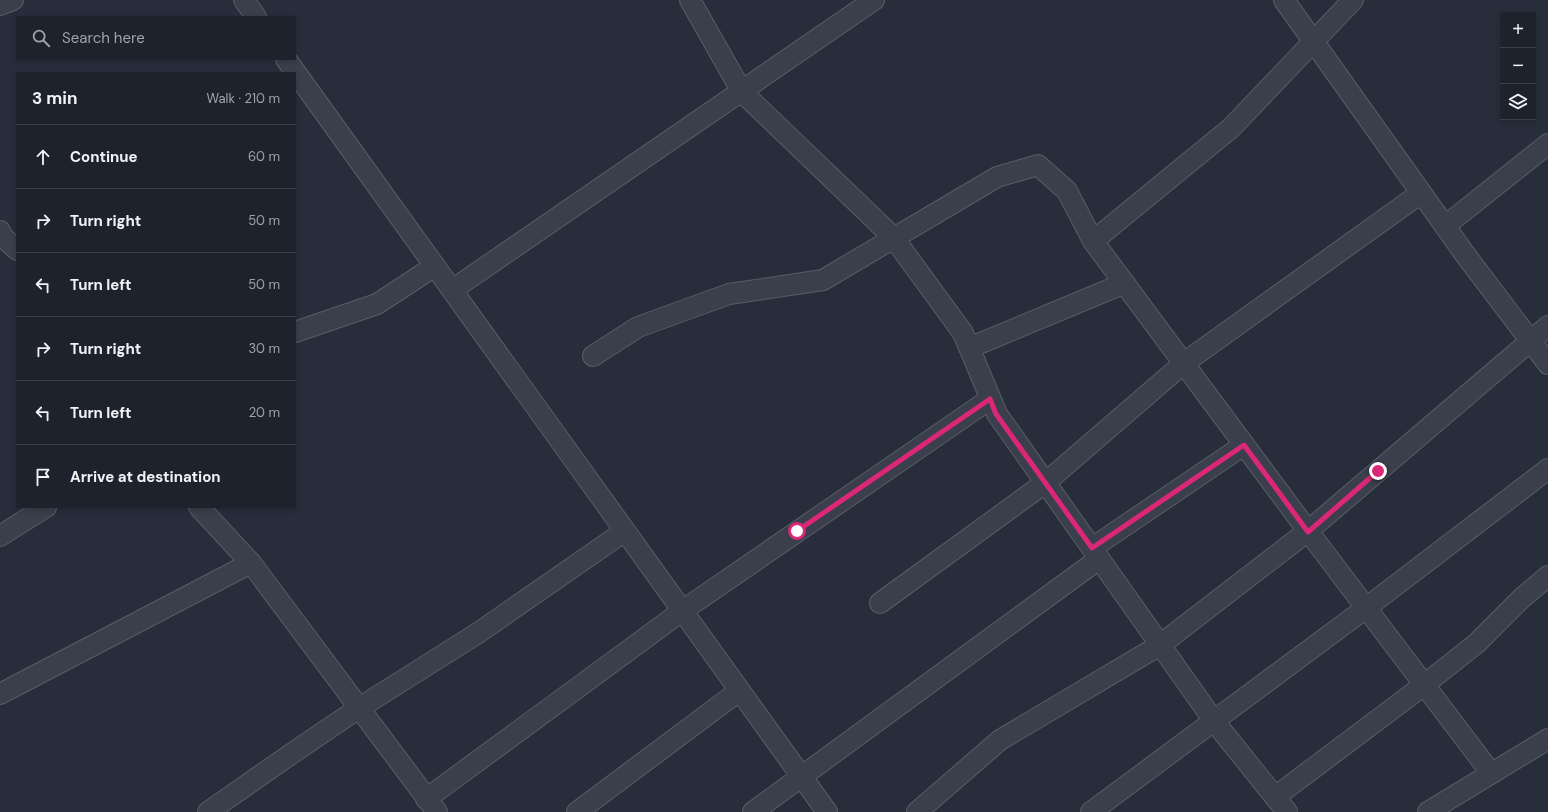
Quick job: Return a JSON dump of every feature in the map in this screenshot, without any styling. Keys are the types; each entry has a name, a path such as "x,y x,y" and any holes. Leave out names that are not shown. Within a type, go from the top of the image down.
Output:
{"street":[{"path":"0,5 13,0"},
{"path":"244,0 255,16"},
{"path":"690,0 742,92 893,237 963,333 996,414 1214,721 1283,808 1424,685 1477,644 1522,598 1548,576"},
{"path":"452,290 874,0"},
{"path":"1284,0 1445,226 1548,364"},
{"path":"1093,240 1231,128 1353,0"},
{"path":"286,60 292,72"},
{"path":"299,85 435,266 827,812"},
{"path":"1445,226 1548,144"},
{"path":"593,356 638,327 729,294 823,280 893,237 997,177 1038,165 1067,191 1093,240 1308,532 1491,773"},
{"path":"880,603 1045,483 1184,363 1422,193"},
{"path":"0,231 16,249"},
{"path":"296,332 377,304 435,266"},
{"path":"969,348 1125,283"},
{"path":"917,812 1000,740 1160,645 1308,532 1548,326"},
{"path":"200,508 251,563 359,708 427,806 682,611 990,399"},
{"path":"754,812 1095,554 1244,445"},
{"path":"1091,812 1366,608 1548,469"},
{"path":"0,536 44,508"},
{"path":"208,812 359,708 478,633 625,531"},
{"path":"0,694 251,563"},
{"path":"577,812 739,691"},
{"path":"1428,812 1548,739"}],"route":[{"path":"797,531 990,399 996,414 1092,548 1244,445 1308,532 1378,471"}]}
